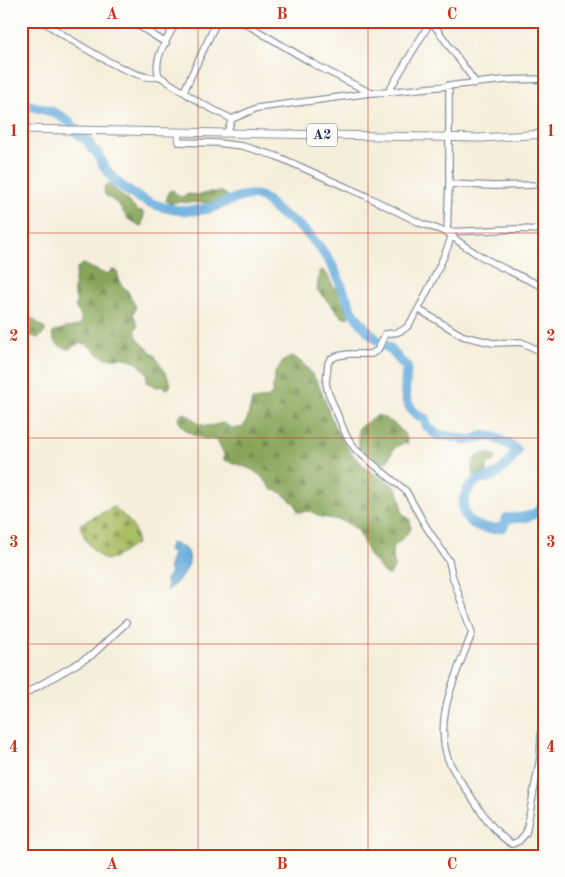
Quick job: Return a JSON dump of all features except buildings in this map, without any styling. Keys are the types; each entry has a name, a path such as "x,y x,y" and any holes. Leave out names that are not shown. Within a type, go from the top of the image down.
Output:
{"main road":[{"name":"A2","path":"21,129 481,138 544,134"}],"street":[{"path":"43,21 62,35 109,62 151,78 155,79 159,76"},
{"path":"131,21 166,43"},
{"path":"177,21 157,66 159,76 202,104 232,120"},
{"path":"184,92 218,21"},
{"path":"242,21 319,67 371,93"},
{"path":"388,92 431,21 476,83"},
{"path":"227,133 232,120 257,108 449,85 544,79"},
{"path":"449,85 449,234 418,308 406,327 394,333 385,334 378,350 371,354 349,354 332,359 328,363 326,383 346,435 364,457 406,491 425,525 449,561 472,633 449,691 446,706 444,742 448,760 497,834 512,844 519,841 526,833 540,758 542,723"},
{"path":"178,132 179,142 242,146 276,156 364,195 420,223 449,234 462,246 488,261 544,287"},
{"path":"449,184 533,185"},
{"path":"449,234 544,230"},
{"path":"418,308 463,336 492,343 521,342 544,352"},
{"path":"21,696 92,655 126,622"}],"green space":[{"path":"109,183 139,212 142,211 144,214 142,225 140,226 128,219 118,204 105,195 104,187"},
{"path":"173,190 181,197 189,194 201,195 209,192 222,192 227,195 225,199 210,203 175,202 170,204 166,201 169,191"},
{"path":"83,264 105,274 111,270 117,271 120,283 127,290 136,307 133,314 138,326 135,330 137,335 164,369 171,384 169,388 165,389 164,386 157,387 147,382 147,373 131,360 106,358 89,346 81,343 69,349 56,343 52,334 55,331 81,324 81,316 75,307 74,284 77,268"},
{"path":"322,270 342,294 345,309 349,315 348,318 342,317 317,290 319,272"},
{"path":"21,315 27,315 32,318 45,329 45,332 39,338 21,334"},
{"path":"293,356 313,375 319,385 336,430 349,450 375,474 392,484 398,492 402,512 410,520 411,529 392,549 395,567 389,576 384,573 369,555 358,530 340,520 321,517 310,511 298,512 296,505 279,491 272,490 257,473 246,467 224,460 224,454 217,440 205,439 194,435 185,429 178,419 180,415 185,413 202,425 210,426 223,423 232,428 242,428 252,400 267,398 272,394 275,373 283,361"},
{"path":"378,415 401,430 408,443 397,446 388,461 383,463 359,448 358,428"},
{"path":"484,454 492,454 496,457 494,461 487,464 487,472 474,476 472,468 474,459"},
{"path":"114,507 127,518 133,528 136,544 116,557 106,560 90,545 83,534 80,524"}],"water":[{"path":"170,543 181,546 187,551 189,557 185,572 167,591 166,579 171,571 168,569 173,554 168,551"}],"waterway":[{"path":"21,104 46,110 64,118 79,135 88,141 114,179 141,199 173,209 190,211 206,209 247,195 254,195 266,200 278,212 307,233 315,242 333,268 354,314 374,337 390,349 407,367 405,391 408,404 417,415 425,419 427,426 437,435 471,440 483,436 493,437 507,443 517,451 502,470 490,477 478,480 471,486 464,498 463,504 466,516 470,521 482,527 500,528 503,527 507,518 527,516 536,513 544,506"}]}
